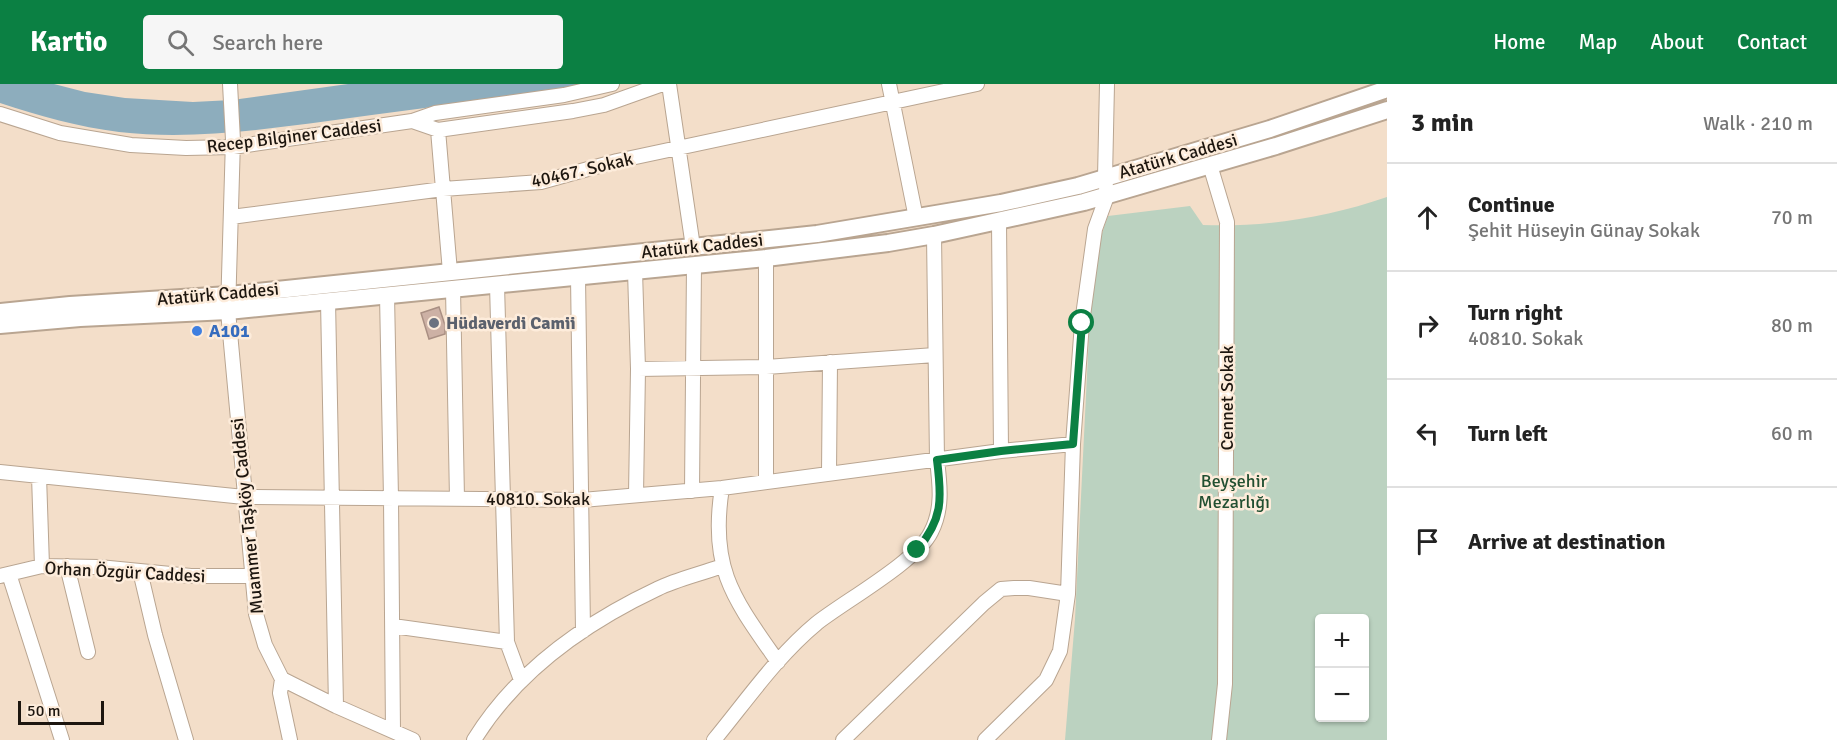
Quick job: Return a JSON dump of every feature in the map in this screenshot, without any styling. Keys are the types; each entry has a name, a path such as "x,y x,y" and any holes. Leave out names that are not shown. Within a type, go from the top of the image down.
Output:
{"main road":[{"name":"Atatürk Caddesi","path":"0,325 451,280 693,247 817,234 916,219 1078,186 1270,129 1386,91"},
{"name":"Atatürk Caddesi","path":"0,312 70,305 328,301 387,295 451,280 497,285 847,249 934,235 1084,202 1387,110"}],"street":[{"name":"Muammer Taşköy Caddesi","path":"230,84 233,143 229,303 244,497 256,614 273,664 282,679"},
{"name":"Recep Bilginer Caddesi","path":"0,114 60,133 131,145 186,148 412,121 435,113 564,95 612,84"},
{"name":"Recep Bilginer Caddesi","path":"412,121 438,130 583,109 663,84"},
{"path":"669,84 693,247"},
{"path":"889,84 916,219"},
{"name":"40467. Sokak","path":"231,216 443,189 541,182 617,161 977,84"},
{"path":"985,740 1046,680 1060,651 1068,594 1073,444 1082,323 1095,228 1107,196 1105,178 1107,84"},
{"path":"438,130 451,280 457,499"},
{"name":"Cennet Sokak","path":"1210,165 1227,222 1225,684 1219,740"},
{"path":"1078,186 1095,228"},
{"path":"999,221 1001,451"},
{"path":"714,740 778,662 817,624 897,567 931,534 938,513 941,492 937,460 934,235"},
{"path":"766,258 766,482"},
{"path":"692,491 694,265"},
{"path":"635,271 638,369 636,495"},
{"path":"578,277 583,631"},
{"path":"497,285 501,500 507,642 522,680"},
{"path":"387,295 393,731"},
{"path":"328,301 330,497 336,706"},
{"path":"638,369 766,367 935,355"},
{"path":"829,473 830,362"},
{"name":"40810. Sokak","path":"0,472 244,497 582,500 722,488 1001,451 1073,444"},
{"path":"39,476 42,566"},
{"path":"722,488 718,533 723,566 733,595 778,662"},
{"name":"Orhan Özgür Caddesi","path":"4,575 42,566 191,576 252,576"},
{"path":"474,740 501,701 522,680 597,621 659,588 723,566"},
{"path":"67,567 88,652"},
{"path":"140,571 155,635 186,740"},
{"path":"4,575 62,740"},
{"path":"843,740 984,603 1001,590 1029,588 1068,594"},
{"path":"393,626 507,642"},
{"path":"290,740 280,693 282,679 336,706 414,740"}],"green space":[{"name":"Beyşehir Mezarlığı","path":"1387,197 1387,740 1065,740 1075,619 1089,305 1096,259 1108,216 1190,206 1203,225 1227,225 1273,223 1342,211"}],"water":[{"path":"0,84 54,84 85,92 125,98 193,102 232,100 348,84 583,84 508,97 276,128 172,135 104,130 29,112 0,103"}],"building":[{"name":"Hüdaverdi Camii","path":"439,307 445,325 445,334 429,339 421,313"}],"place":[{"name":"Hüdaverdi Camii","path":"434,323"},
{"name":"A101","path":"197,331"}],"route":[{"path":"917,550 931,534 938,513 941,492 937,460 1073,444 1082,323"}]}
